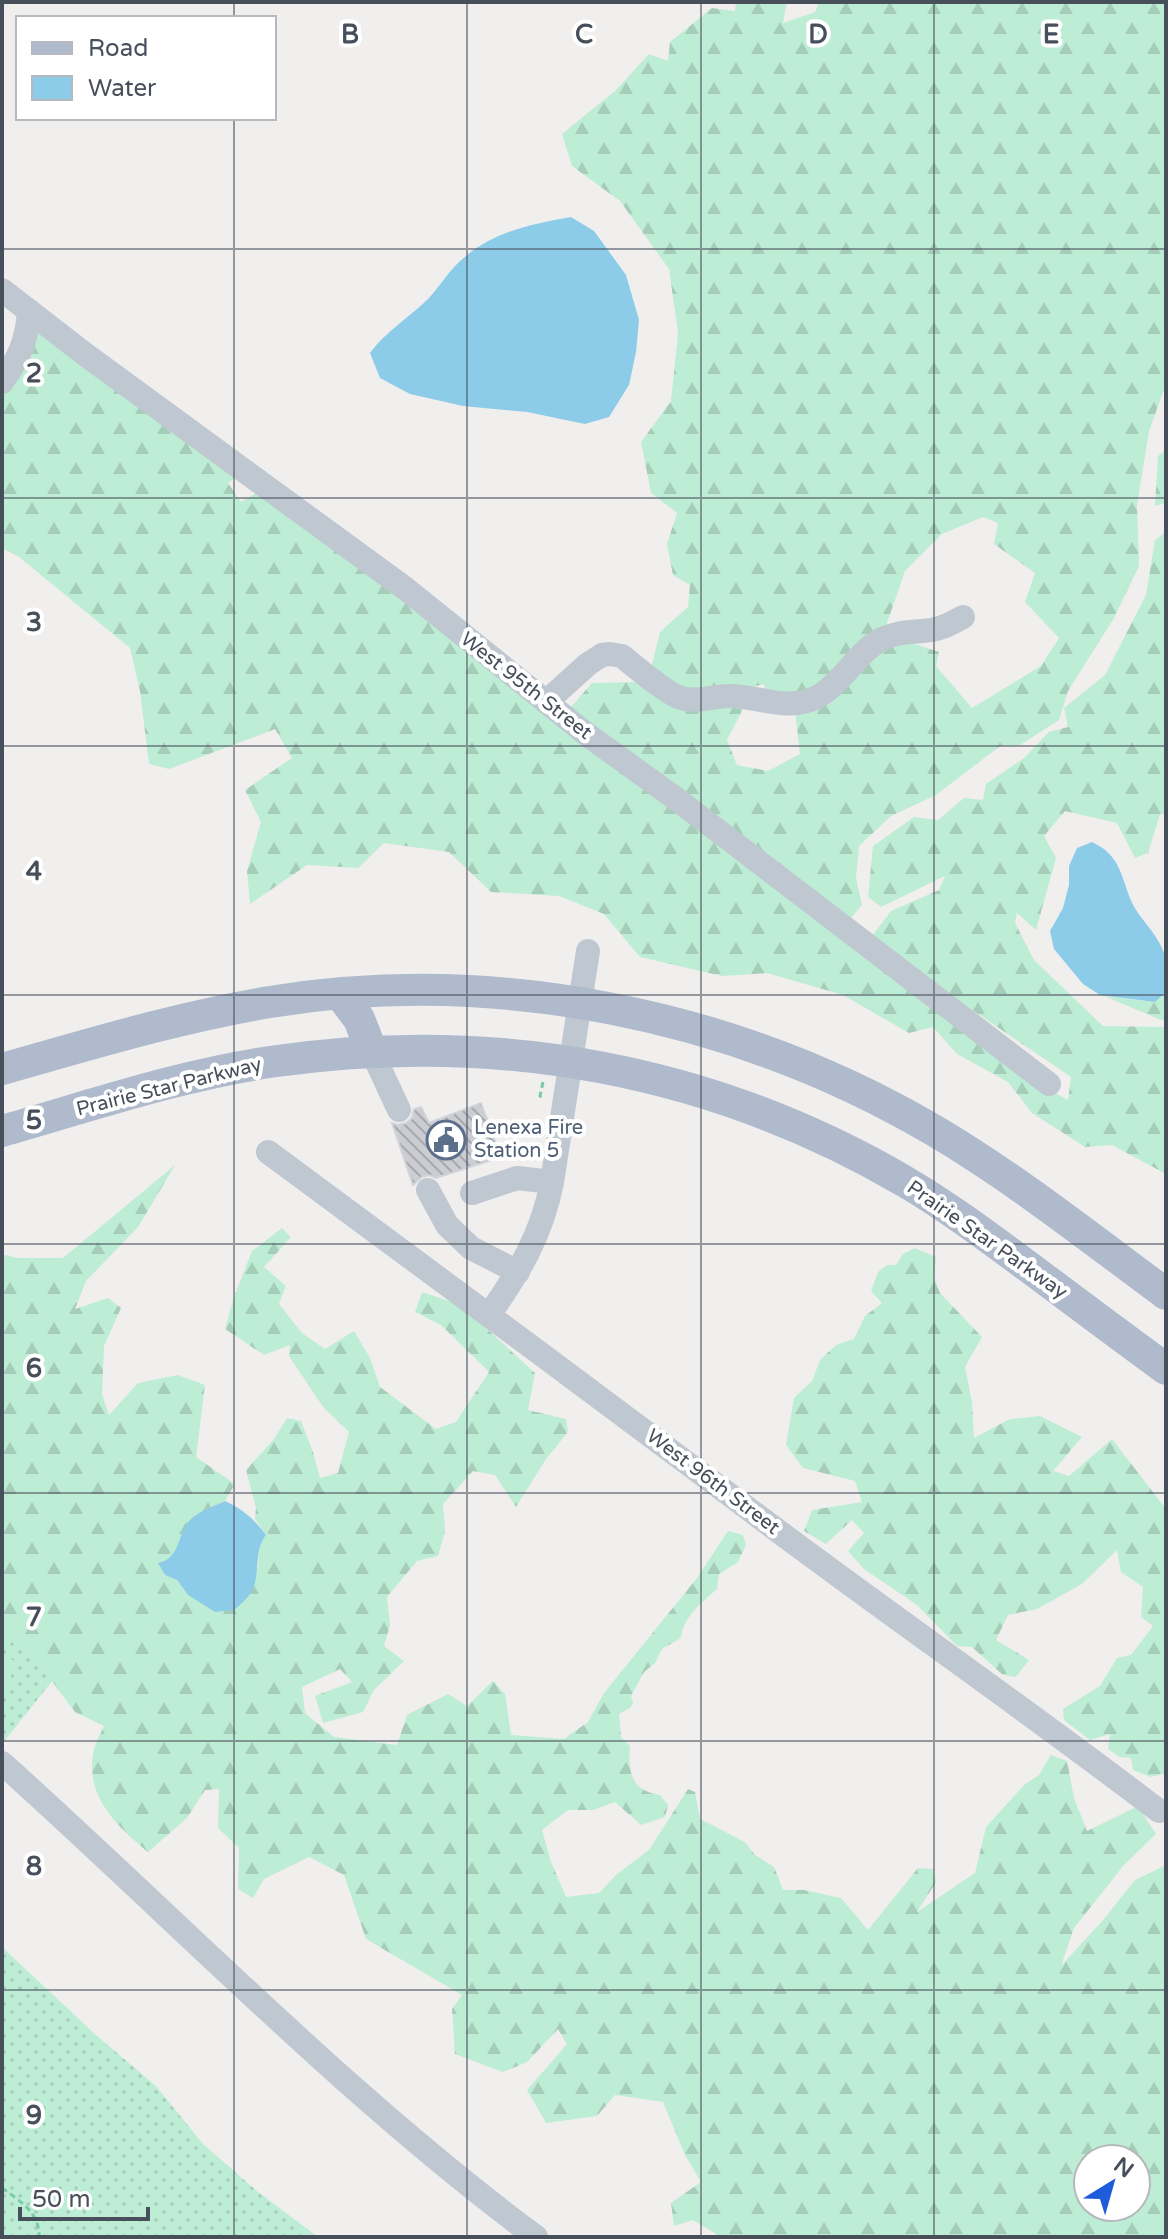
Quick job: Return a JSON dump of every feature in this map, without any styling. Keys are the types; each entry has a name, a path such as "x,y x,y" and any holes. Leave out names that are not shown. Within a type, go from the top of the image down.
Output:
{"main road":[{"path":"2,1069 201,1015 340,994 470,992 580,1002 715,1034 834,1079 888,1105 1013,1180 1166,1294"},
{"path":"340,994 359,1019 372,1052"},
{"name":"Prairie Star Parkway","path":"2,1131 208,1074 275,1061 372,1052 508,1053 632,1073 743,1105 857,1155 906,1182 957,1215 1166,1369"}],"street":[{"name":"West 95th Street","path":"2,290 406,589 546,702 1049,1084"},
{"path":"2,382 18,360 28,332 29,311"},
{"path":"546,702 588,664 602,655 610,654 622,656 678,698 693,700 731,696 778,705 794,703 818,697 871,646 883,639 908,631 945,627 963,617"},
{"path":"489,1315 518,1272 537,1235 552,1182 588,951"},
{"path":"372,1052 399,1110"},
{"name":"West 96th Street","path":"268,1152 1159,1811"},
{"path":"472,1193 517,1178 552,1182"},
{"path":"428,1190 447,1225 471,1248 518,1272"},
{"path":"2,1763 348,2084 536,2237"}],"path":[{"path":"2,2188 32,2212 39,2227 39,2237"}],"green space":[{"path":"736,2 787,2 783,23 815,12 819,2 1166,2 1166,384 1149,431 1137,505 1139,566 1114,618 1068,691 1059,720 1020,745 1000,746 936,795 891,816 859,846 856,878 862,905 851,918 830,909 757,846 636,760 570,708 592,683 636,682 669,701 743,709 727,740 737,765 768,771 800,754 795,710 825,704 871,655 891,646 912,643 939,652 936,666 972,708 1041,666 1059,638 1025,602 1035,573 994,544 998,523 983,517 942,534 905,571 884,632 861,648 835,685 806,699 766,697 764,684 734,692 686,693 650,672 660,632 688,607 690,585 673,575 667,544 677,513 651,493 641,442 671,401 678,333 669,269 620,201 572,166 562,134 616,90 649,54 668,61 670,42 712,8 735,11"},
{"path":"39,322 241,474 228,483 241,502 260,491 1046,1088 1068,1100 1071,1077 869,940 891,911 939,890 945,876 881,907 868,897 873,846 914,817 938,820 964,798 983,800 986,784 1024,758 1049,732 1068,727 1064,708 1105,675 1146,595 1155,540 1166,532 1166,814 1160,814 1148,853 1135,858 1117,823 1065,811 1044,836 1056,858 1036,930 1017,913 1015,923 1034,960 1103,1026 1166,1027 1166,1174 1112,1145 1085,1147 1032,1113 1008,1082 957,1054 933,1027 909,1033 843,995 767,973 722,976 640,957 604,914 559,896 491,892 449,852 384,843 358,868 307,865 250,904 247,871 261,822 245,790 292,758 275,729 169,769 149,764 140,691 130,648 19,557 2,548 2,389 32,354"},
{"path":"1166,450 1166,503 1155,506 1158,456"},
{"path":"1166,992 1166,1022 1104,996 1155,1002"},
{"path":"175,1165 138,1227 86,1281 75,1309 108,1298 121,1308 104,1346 102,1394 109,1415 138,1383 178,1375 205,1385 196,1457 235,1484 225,1501 211,1508 181,1535 175,1553 168,1561 159,1563 165,1575 177,1580 188,1595 258,1568 259,1543 266,1535 255,1519 256,1508 246,1470 274,1439 287,1418 301,1421 320,1478 338,1473 349,1432 323,1407 289,1356 290,1345 264,1355 225,1329 252,1251 282,1228 291,1237 264,1267 286,1286 279,1304 302,1333 325,1349 354,1331 370,1358 380,1387 436,1429 456,1422 489,1372 441,1325 415,1312 422,1292 461,1305 535,1373 528,1410 566,1419 568,1432 546,1459 516,1507 495,1475 473,1471 443,1504 445,1531 438,1556 417,1561 387,1597 390,1625 384,1646 404,1661 374,1690 363,1712 323,1723 315,1696 352,1682 340,1669 302,1687 305,1713 334,1737 397,1745 407,1715 448,1694 467,1706 493,1681 505,1694 511,1735 564,1739 588,1722 604,1693 697,1578 728,1531 743,1535 746,1545 738,1562 719,1574 717,1589 689,1617 681,1638 662,1649 655,1663 644,1672 631,1696 633,1703 630,1708 619,1714 621,1737 630,1746 633,1779 643,1789 660,1795 668,1805 665,1817 641,1825 615,1802 593,1810 568,1810 542,1830 566,1897 599,1893 617,1874 649,1850 688,1789 695,1792 700,1819 745,1842 754,1854 774,1867 783,1890 804,1890 841,1898 868,1930 918,1868 933,1869 936,1882 917,1912 975,1873 986,1827 1025,1784 1039,1775 1051,1755 1067,1761 1074,1798 1087,1831 1138,1806 1156,1834 1124,1865 1074,1928 1061,1966 1135,1880 1166,1865 1166,2237 721,2237 693,2220 674,2226 671,2203 701,2182 685,2155 663,2102 615,2095 597,2116 546,2123 527,2090 567,2044 558,2029 527,2062 503,2072 455,2054 452,2009 462,1995 366,1939 344,1875 309,1857 264,1879 253,1898 238,1889 239,1848 218,1828 219,1789 205,1790 187,1818 148,1852 116,1822 94,1785 94,1751 104,1726 75,1712 42,1668 26,1652 2,1636 2,1254 17,1258 63,1258"},
{"path":"915,1248 936,1257 934,1277 940,1293 982,1337 965,1367 972,1402 974,1438 1010,1419 1040,1416 1082,1437 1053,1471 1069,1476 1112,1439 1166,1509 1166,1776 1151,1777 1133,1770 1131,1758 1119,1757 1108,1749 1110,1734 1090,1740 1064,1720 1063,1709 1100,1686 1117,1658 1131,1655 1153,1626 1141,1617 1143,1587 1121,1572 1117,1550 1082,1584 1037,1609 1008,1615 996,1640 1029,1660 1016,1677 1003,1675 972,1647 957,1646 917,1605 864,1569 848,1551 864,1533 852,1520 826,1544 804,1531 812,1510 862,1502 855,1481 803,1468 786,1445 794,1398 812,1381 820,1360 836,1345 854,1339 865,1316 882,1303 871,1291 878,1272 887,1265 896,1265 903,1254"},
{"path":"2,1631 61,1670 2,1744"},
{"path":"2,1655 17,1662 2,1695"},
{"path":"2,1947 97,2036 156,2086 203,2144 258,2192 318,2237 2,2237"}],"water":[{"path":"571,217 594,231 626,275 639,320 629,385 609,417 585,424 527,412 463,406 410,394 380,378 370,353 429,298 453,268 470,253 510,232"},
{"path":"1092,842 1111,856 1117,865 1132,903 1162,947 1167,965 1166,992 1155,1002 1100,995 1083,984 1054,949 1050,931 1063,908 1069,885 1069,866 1077,848"},
{"path":"225,1501 248,1515 266,1535 250,1594 234,1610 215,1612 188,1595 177,1580 165,1575 158,1563 175,1551 191,1519"}],"building":[{"name":"Lenexa Fire Station 5","path":"481,1103 501,1157 436,1178 429,1175 422,1177 413,1185 392,1123 406,1123 412,1118 414,1109 421,1107 429,1123"}],"place":[{"name":"Lenexa Fire Station 5","path":"446,1140"}]}
